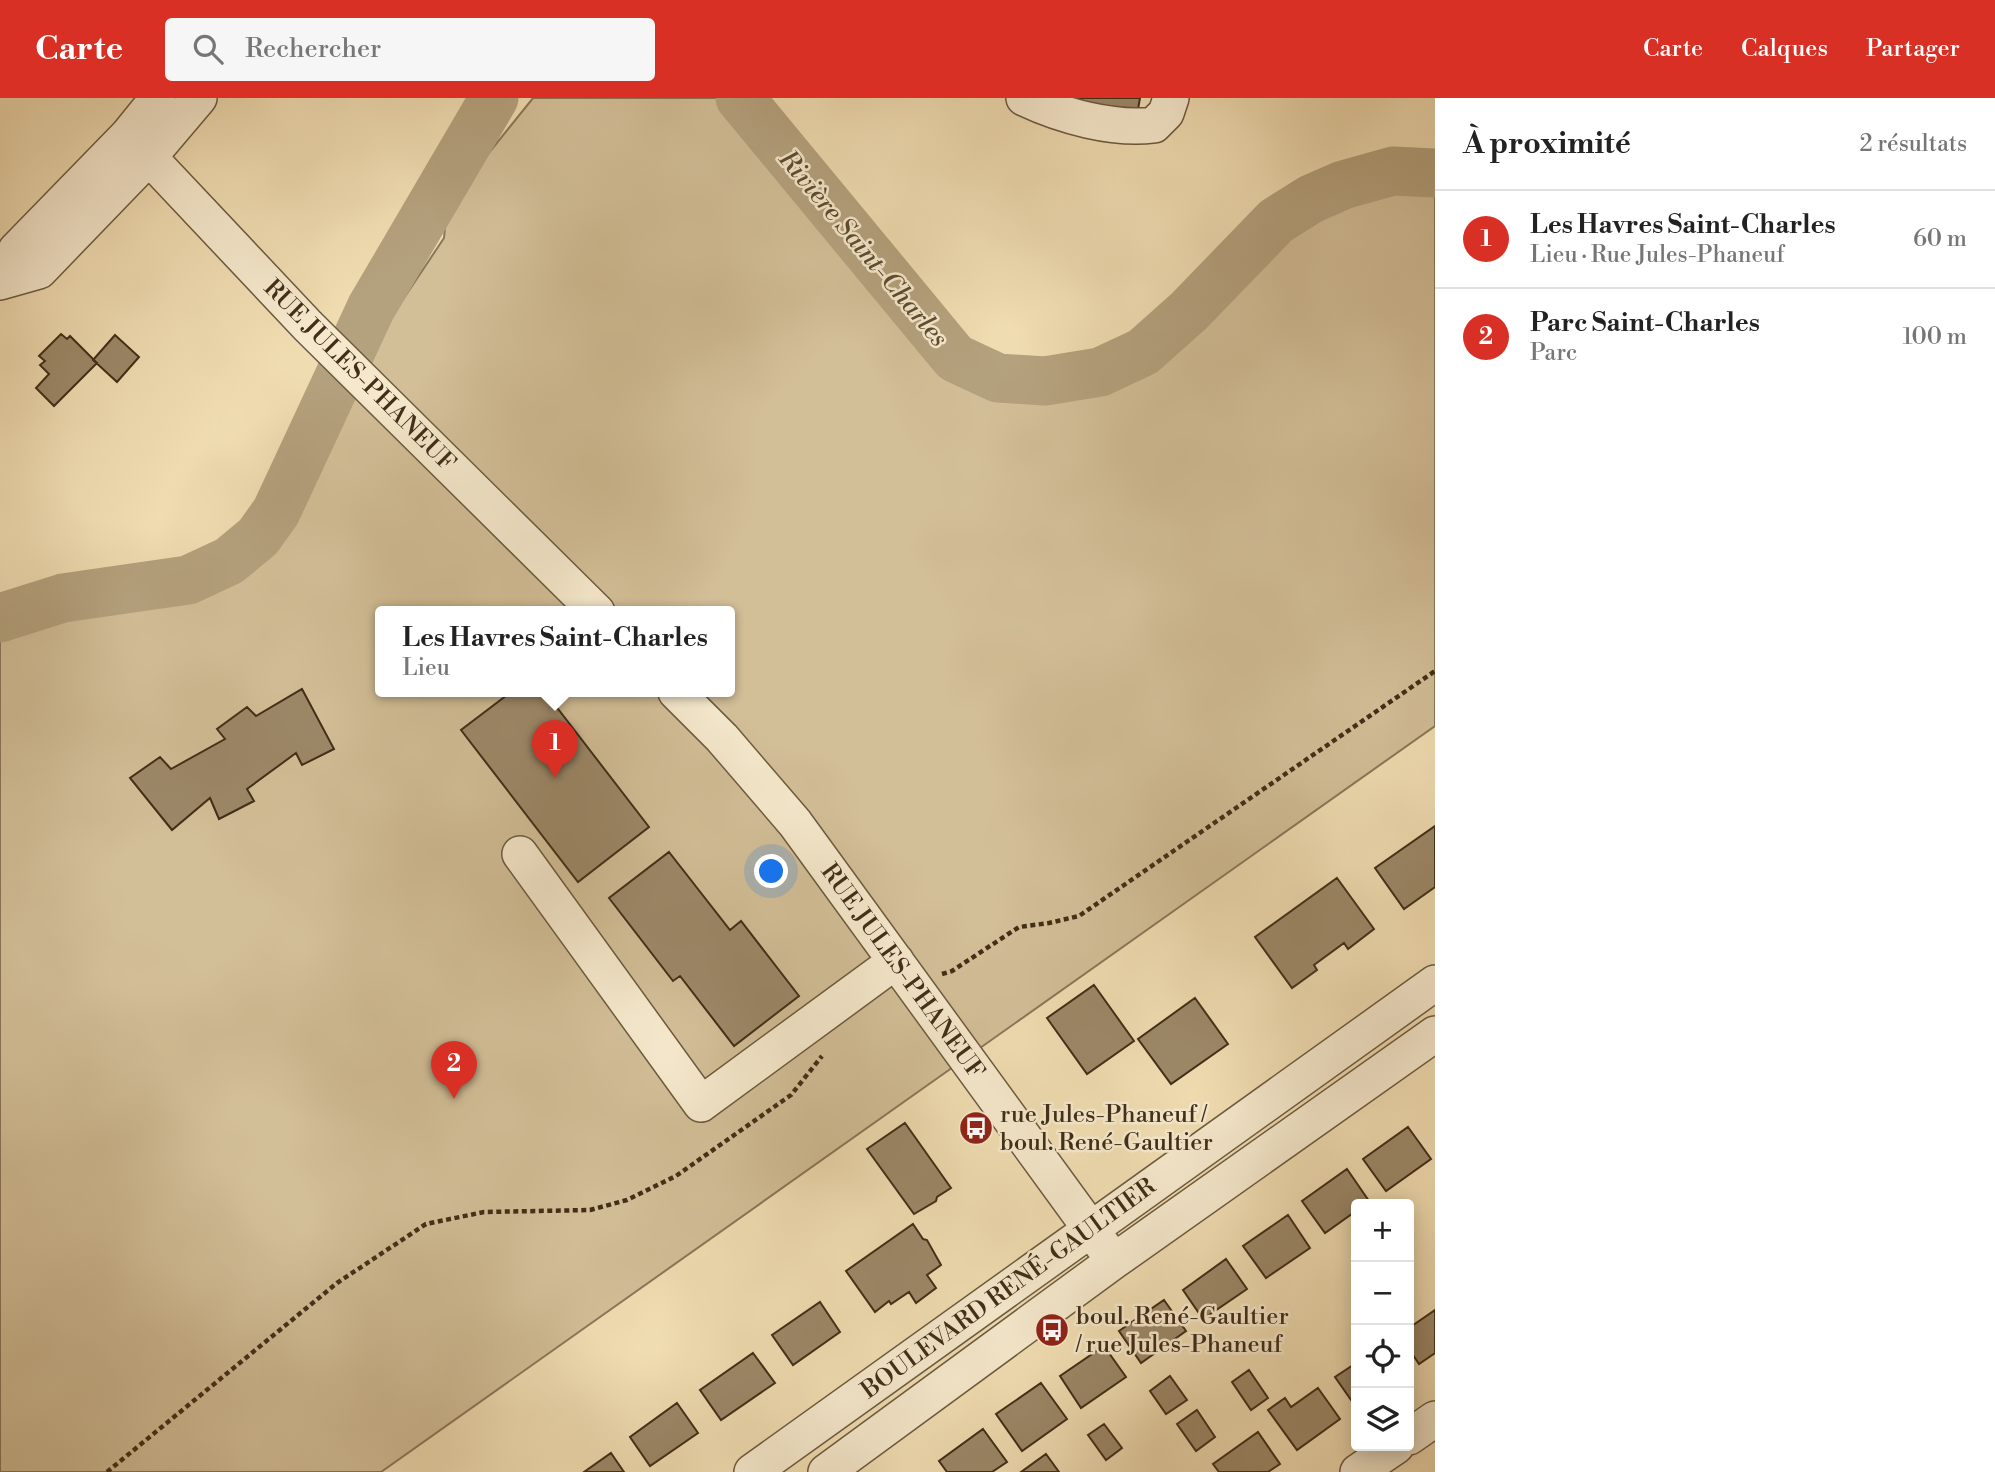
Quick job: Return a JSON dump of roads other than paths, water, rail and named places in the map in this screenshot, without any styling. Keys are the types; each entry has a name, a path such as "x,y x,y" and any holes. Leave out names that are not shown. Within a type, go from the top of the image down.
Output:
{"street":[{"path":"138,146 158,98"},
{"path":"0,282 39,271 138,146 199,98"},
{"path":"1024,98 1045,108 1122,127 1154,125 1166,113 1171,98"},
{"name":"RUE JULES-PHANEUF","path":"138,146 308,326 591,606"},
{"name":"RUE JULES-PHANEUF","path":"682,697 722,738 795,823 1114,1261"},
{"path":"520,854 701,1104 904,973"},
{"name":"BOULEVARD RENÉ-GAULTIER","path":"752,1472 1435,983"},
{"name":"BOULEVARD RENÉ-GAULTIER","path":"826,1472 1114,1261 1435,1034"},
{"path":"1414,1434 1435,1419"},
{"path":"1358,1472 1389,1451"}],"waterway":[{"name":"Rivière Saint-Charles","path":"0,618 63,598 188,580 229,561 258,537 276,512 371,308 494,98"},
{"name":"Rivière Saint-Charles","path":"740,98 955,358 998,378 1045,381 1100,372 1143,352 1189,311 1276,221 1311,199 1343,185 1393,171 1435,173"}],"place":[{"name":"Les Havres Saint-Charles","path":"555,778"},
{"name":"Parc Saint-Charles","path":"454,1099"},
{"name":"rue Jules-Phaneuf / boul. René-Gaultier","path":"976,1128"},
{"name":"boul. René-Gaultier / rue Jules-Phaneuf","path":"1052,1330"}]}
